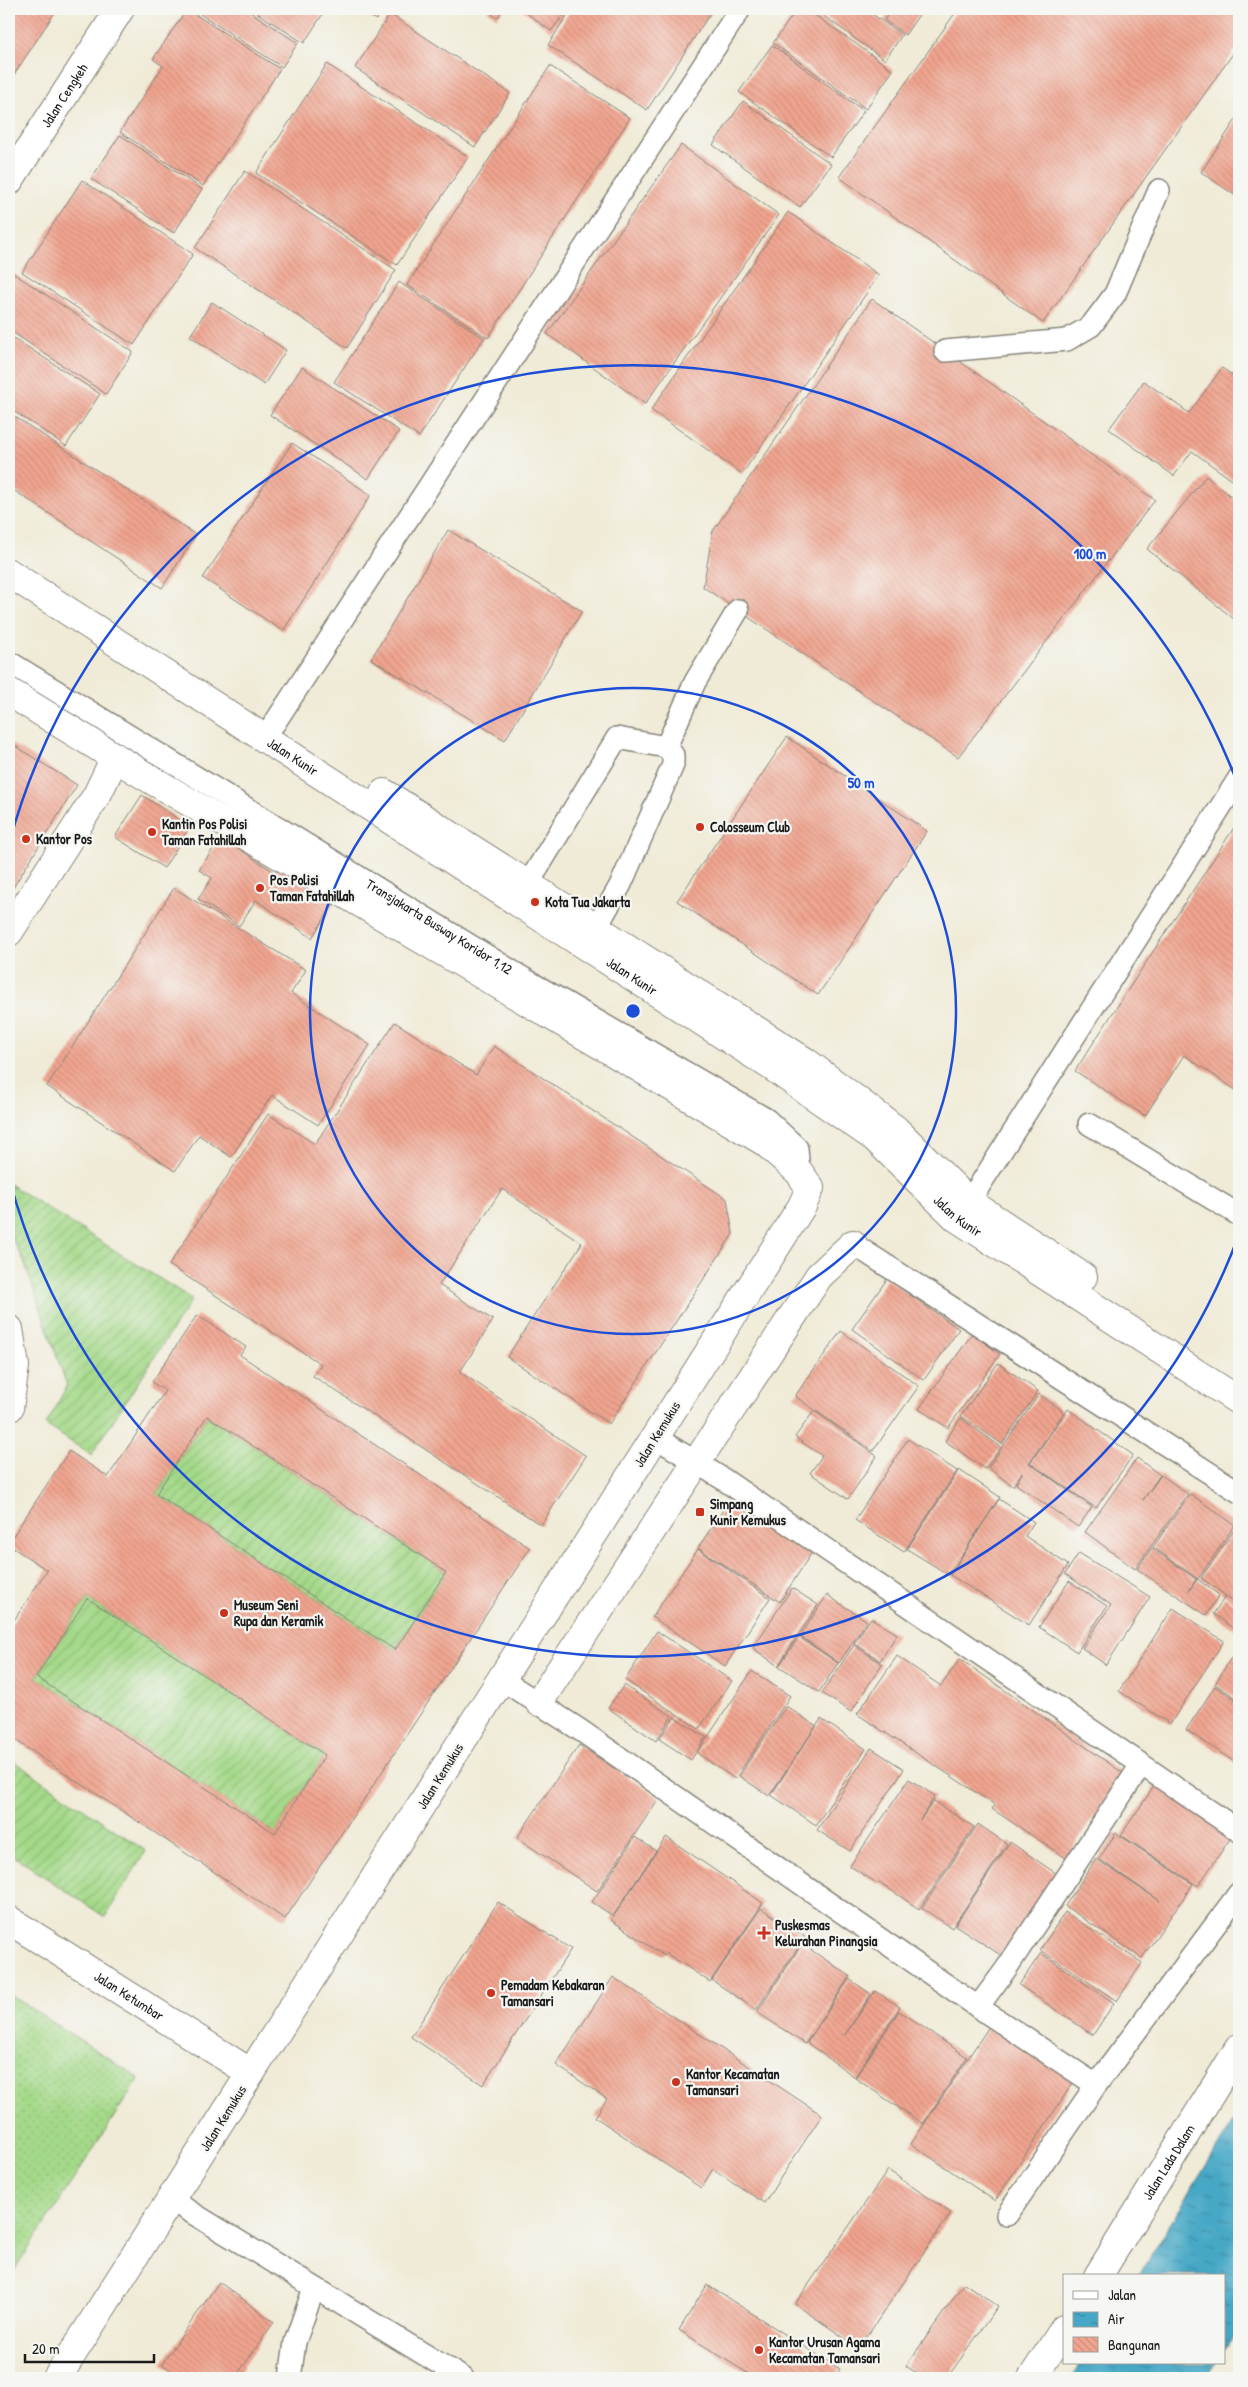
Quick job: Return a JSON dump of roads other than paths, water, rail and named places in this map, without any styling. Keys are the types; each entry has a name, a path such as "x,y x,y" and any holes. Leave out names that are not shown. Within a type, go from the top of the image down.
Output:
{"street":[{"name":"Jalan Cengkeh","path":"9,181 120,9"},
{"name":"Jalan Kunir","path":"9,556 806,1062 895,1129 968,1202 1239,1380"},
{"name":"Jalan Kunir","path":"9,573 771,1066 875,1138 957,1218 1239,1401"},
{"path":"9,692 115,757 765,1142 800,1172"},
{"path":"9,932 97,795 115,757"},
{"name":"Jalan Kemukus","path":"57,2378 802,1206 810,1188 800,1172"},
{"path":"539,1702 698,1463 818,1276 853,1244"},
{"path":"9,1329 15,1366 9,1408"},
{"name":"Jalan Ketumbar","path":"9,1920 251,2072"},
{"name":"Jalan Lada Dalam","path":"1099,2274 1239,2048"},
{"path":"1032,2378 1063,2331"}],"lane":[{"path":"274,724 740,9"},
{"path":"945,351 1067,340 1091,326 1115,294 1159,190"},
{"path":"666,747 695,682 738,610"},
{"name":"Transjakarta Busway Koridor 1,12","path":"9,662 523,978 766,1119 797,1148 800,1172"},
{"path":"528,884 618,738 666,747 673,755 673,766 621,884 596,928"},
{"path":"968,1202 1239,778"},
{"path":"1089,1124 1239,1215"},
{"path":"853,1244 1239,1492"},
{"path":"655,1437 698,1463 1140,1766 1239,1831"},
{"path":"502,1679 539,1702 978,2007 1096,2085"},
{"path":"978,2007 1006,1969 1140,1766"},
{"path":"1008,2215 1096,2085 1239,1893"},
{"path":"171,2200 463,2378"},
{"path":"290,2378 295,2342 314,2288"}],"water":[{"path":"1239,2112 1239,2326 1226,2347 1226,2274 1139,2274"},
{"path":"1081,2364 1214,2364 1206,2378 1072,2378"}],"place":[{"name":"Colosseum Club","path":"700,827"},
{"name":"Kantin Pos Polisi Taman Fatahillah","path":"152,832"},
{"name":"Kantor Pos","path":"26,839"},
{"name":"Pos Polisi Taman Fatahillah","path":"260,888"},
{"name":"Kota Tua Jakarta","path":"535,902"},
{"name":"Simpang Kunir Kemukus","path":"700,1512"},
{"name":"Museum Seni Rupa dan Keramik","path":"224,1613"},
{"name":"Puskesmas Kelurahan Pinangsia","path":"764,1933"},
{"name":"Pemadam Kebakaran Tamansari","path":"491,1993"},
{"name":"Kantor Kecamatan Tamansari","path":"676,2082"},
{"name":"Kantor Urusan Agama Kecamatan Tamansari","path":"759,2350"}]}
